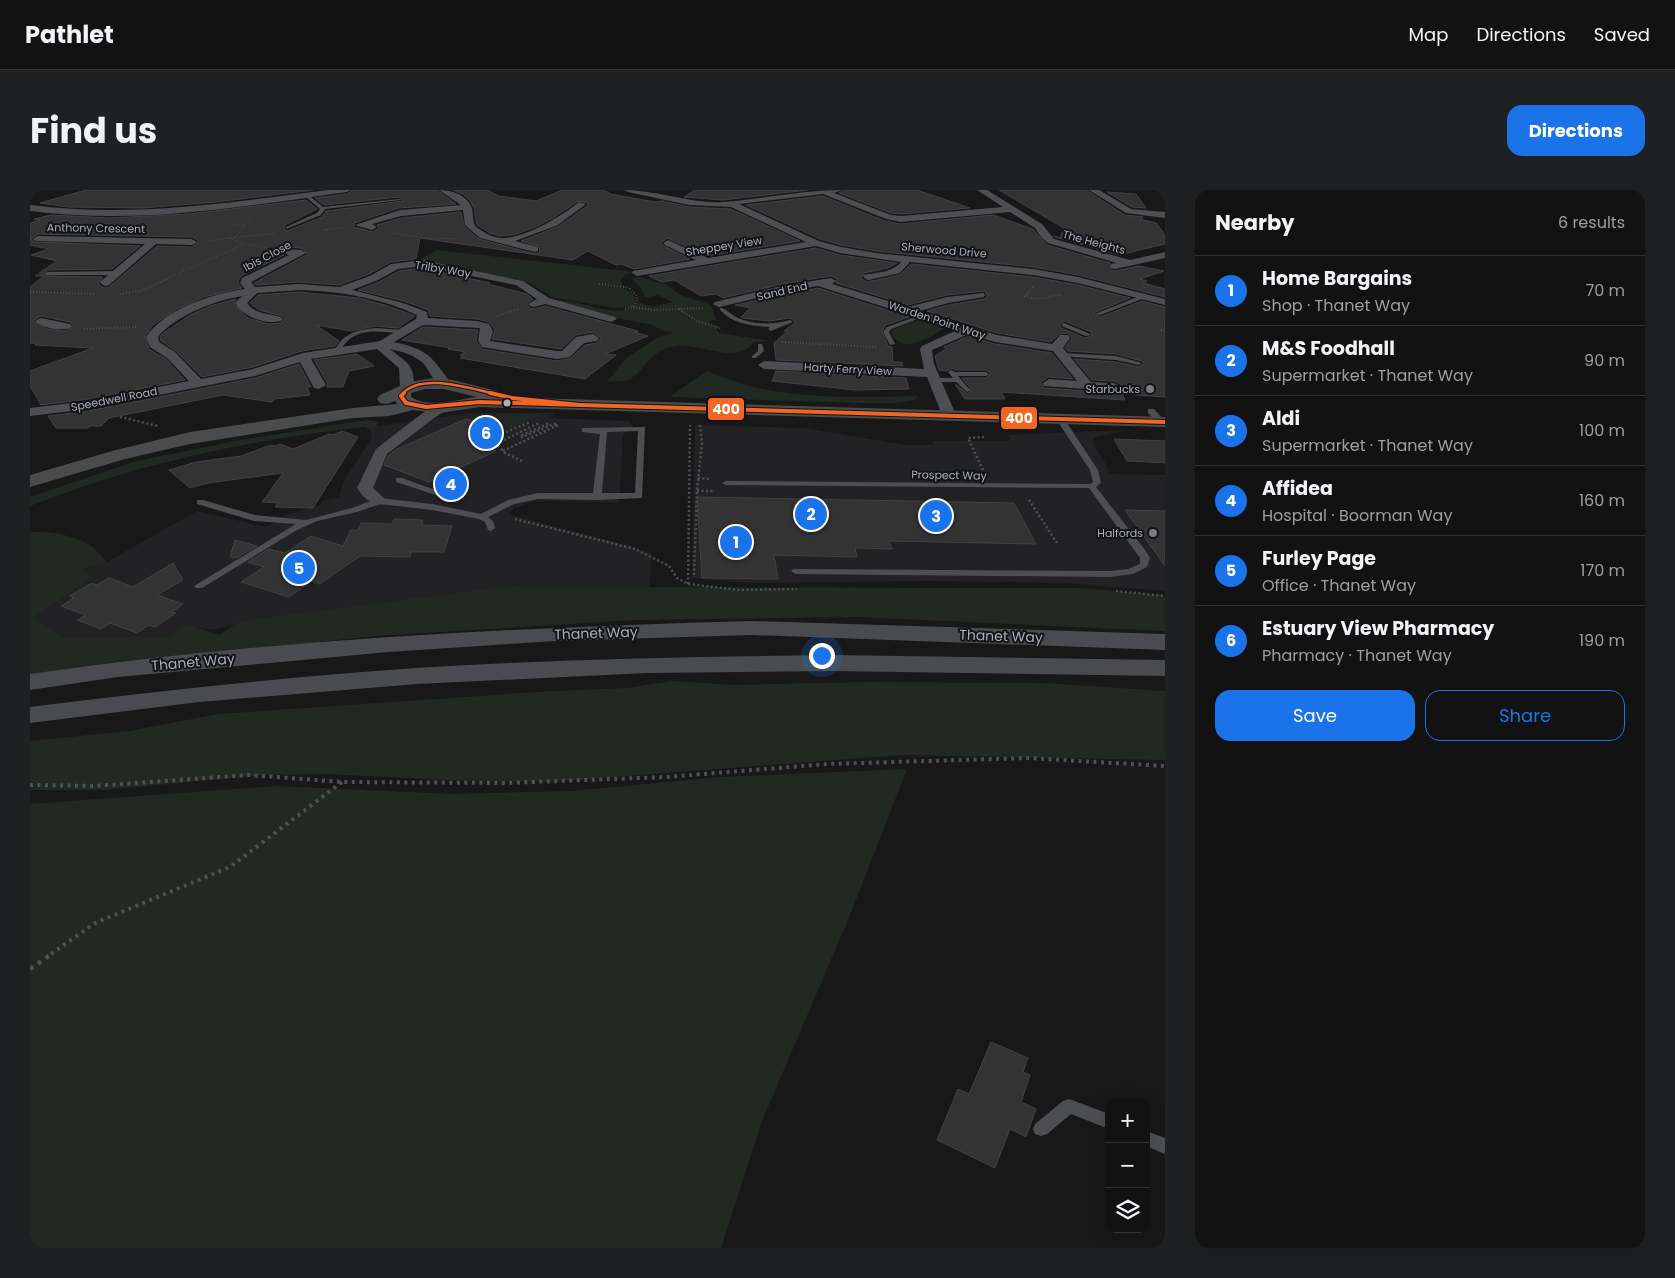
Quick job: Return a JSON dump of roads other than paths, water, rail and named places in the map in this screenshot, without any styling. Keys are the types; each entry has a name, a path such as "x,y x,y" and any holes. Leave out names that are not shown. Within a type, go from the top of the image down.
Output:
{"highway":[{"name":"Thanet Way","path":"30,682 166,664 388,644 555,634 752,628 1165,642"},
{"name":"Thanet Way","path":"30,715 198,694 417,676 647,665 832,663 1165,668"},
{"path":"997,664 1165,680"}],"main road":[{"path":"30,481 119,455 190,438 353,413 384,412 410,398 424,384 454,385 510,398 581,405"},
{"path":"451,405 466,397 468,393 454,385"},
{"path":"410,398 451,405 480,402 1060,419 1159,418"}],"street":[{"path":"30,208 79,213 157,212 347,190"},
{"path":"443,190 460,199 467,207 467,221 472,228 483,236 535,249"},
{"path":"628,190 689,202 726,204 840,190"},
{"name":"The Heights","path":"982,190 1039,226 1045,236 1056,243 1130,263"},
{"path":"1092,190 1129,211 1165,215"},
{"path":"824,192 889,217 879,220 894,224 910,224 908,220 984,210 1012,209"},
{"path":"210,198 219,205"},
{"name":"Sherwood Drive","path":"726,204 816,243 847,252 1010,269 1078,280 1165,302"},
{"path":"499,240 552,225 569,216 580,206 562,208"},
{"path":"372,227 360,225 400,213 467,207"},
{"path":"34,241 79,213"},
{"name":"Anthony Crescent","path":"34,241 184,241"},
{"name":"Anthony Crescent","path":"105,283 154,241"},
{"name":"Sheppey View","path":"637,273 816,243"},
{"path":"689,245 671,245 706,261"},
{"name":"Ibis Close","path":"254,291 245,283 246,280 301,253 286,252"},
{"path":"1106,269 1165,255"},
{"path":"870,272 889,273 903,266 907,259"},
{"name":"Trilby Way","path":"341,290 374,278 395,266 422,263 519,283 545,300 610,320"},
{"path":"1078,280 1092,274"},
{"name":"Sand End","path":"718,305 737,302 782,289 844,279"},
{"name":"Warden Point Way","path":"819,283 910,310 967,330 1012,342 1062,342"},
{"path":"197,382 171,354 152,340 155,332 189,308 209,299 271,287 302,286 341,290 403,305 422,314 421,321 485,326 487,331 484,341 486,344 557,355 566,354 580,340 593,338"},
{"path":"254,291 241,303 244,309 248,313 277,319"},
{"path":"910,310 947,300 980,295"},
{"path":"534,304 545,300"},
{"name":"Speedwell Road","path":"30,412 88,405 255,372 303,357 383,344 421,321"},
{"path":"41,325 66,326"},
{"path":"949,415 932,377 926,349 944,339 967,330"},
{"path":"1062,342 1087,385"},
{"path":"414,426 410,416 407,367 401,360 384,350 383,344 404,348 421,356 432,365 438,377 454,385"},
{"path":"303,357 319,385"},
{"name":"Harty Ferry View","path":"758,364 932,377"},
{"path":"1049,384 1114,387"},
{"path":"379,501 369,494 365,488 381,452 414,426 451,405"}],"lane":[{"path":"307,195 322,208 398,200"},
{"path":"288,228 319,214 322,208"},
{"path":"47,274 116,273"},
{"path":"1098,314 1144,296"},
{"path":"718,305 726,314 736,320 774,328 790,322"},
{"path":"892,344 886,332 889,328 925,315"},
{"path":"723,328 736,320"},
{"path":"337,352 343,339 360,332 382,330 404,332"},
{"path":"1062,342 1077,330"},
{"path":"1062,342 1077,330"},
{"path":"1077,330 1088,335"},
{"path":"1062,342 1139,363"},
{"path":"758,364 761,351 760,345"},
{"path":"932,377 986,374"},
{"path":"954,375 968,390"},
{"path":"796,571 1091,574 1130,572 1139,569 1144,565 1144,558 1140,550 1091,486 1097,483 1094,470 1060,419"},
{"path":"482,517 511,502 524,498 639,496 642,429 585,430"},
{"path":"597,497 604,433 599,430"},
{"path":"399,480 448,496 432,507"},
{"name":"Prospect Way","path":"726,483 991,487 1091,486"},
{"path":"198,586 275,537 307,522 354,510 379,501 432,507 482,517 489,521 491,528"},
{"path":"200,502 254,518 307,522"},
{"path":"1041,1129 1069,1106 1105,1120"},
{"path":"1150,1140 1165,1146"}],"place":[{"name":"Starbucks","path":"1150,389"},
{"name":"Estuary View Pharmacy","path":"486,433"},
{"name":"Affidea","path":"451,484"},
{"name":"M&S Foodhall","path":"811,514"},
{"name":"Aldi","path":"936,516"},
{"name":"Halfords","path":"1153,533"},
{"name":"Home Bargains","path":"736,542"},
{"name":"Furley Page","path":"299,568"}]}
